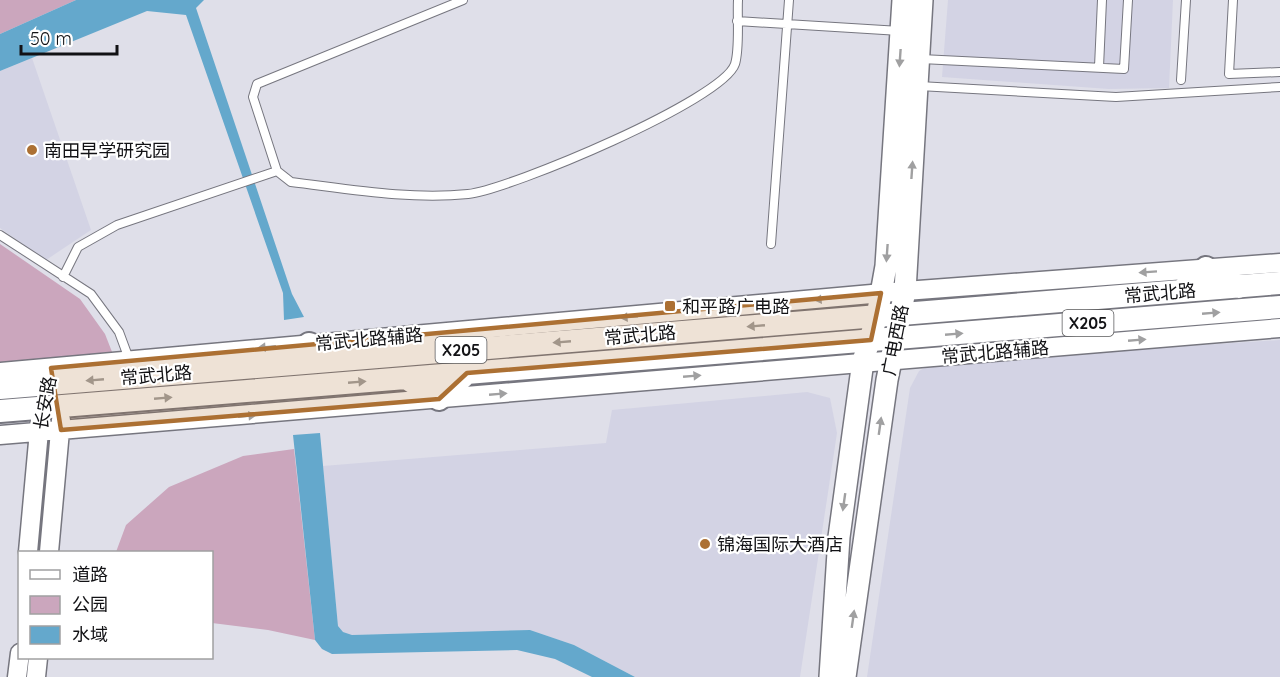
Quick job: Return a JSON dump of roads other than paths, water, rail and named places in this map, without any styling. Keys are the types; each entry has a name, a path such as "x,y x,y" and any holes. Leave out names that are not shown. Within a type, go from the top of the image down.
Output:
{"main road":[{"name":"广电西路","path":"830,677 839,537 863,361 877,316 886,266 903,0"},
{"name":"广电西路","path":"845,677 893,349 904,291 922,0"},
{"path":"1181,291 1206,268 1239,287"},
{"name":"常武北路","path":"0,388 50,378 346,360 1280,284"},
{"name":"常武北路","path":"0,411 871,340 893,349 1280,307"},
{"path":"309,344 346,360"},
{"path":"406,378 439,399 466,373"}],"street":[{"path":"904,291 1280,263"},
{"name":"常武北路辅路","path":"0,372 50,378 129,360 904,291"},
{"name":"常武北路辅路","path":"863,361 893,349 1280,328"},
{"path":"0,435 863,361"},
{"name":"长安路","path":"49,551 61,430 51,407 50,378"},
{"name":"长安路","path":"28,551 39,432 51,407"},
{"path":"17,677 19,659"},
{"path":"36,677 38,659"}],"lane":[{"path":"462,0 257,84 252,97 277,171 291,182 402,195 470,194 521,180 625,137 724,80 735,64 738,0"},
{"path":"771,244 789,0"},
{"path":"1099,68 1102,0"},
{"path":"919,59 1124,69 1128,0"},
{"path":"1181,80 1186,0"},
{"path":"1233,0 1228,74 1280,72"},
{"path":"737,21 902,31"},
{"path":"918,86 1116,97 1280,87"},
{"path":"63,277 78,247 117,225 277,171"},
{"path":"0,235 92,294 119,332 129,360"}],"water":[{"path":"76,0 204,0 196,8 292,294 304,317 284,320 283,293 186,15 147,11 0,71 0,34"},
{"path":"320,433 338,626 343,632 352,635 530,630 574,645 635,677 592,677 555,659 517,650 332,654 322,649 315,640 293,435"}],"place":[{"name":"南田早学研究园","path":"32,150"},
{"name":"和平路广电路","path":"670,306"},
{"name":"锦海国际大酒店","path":"705,544"}]}
